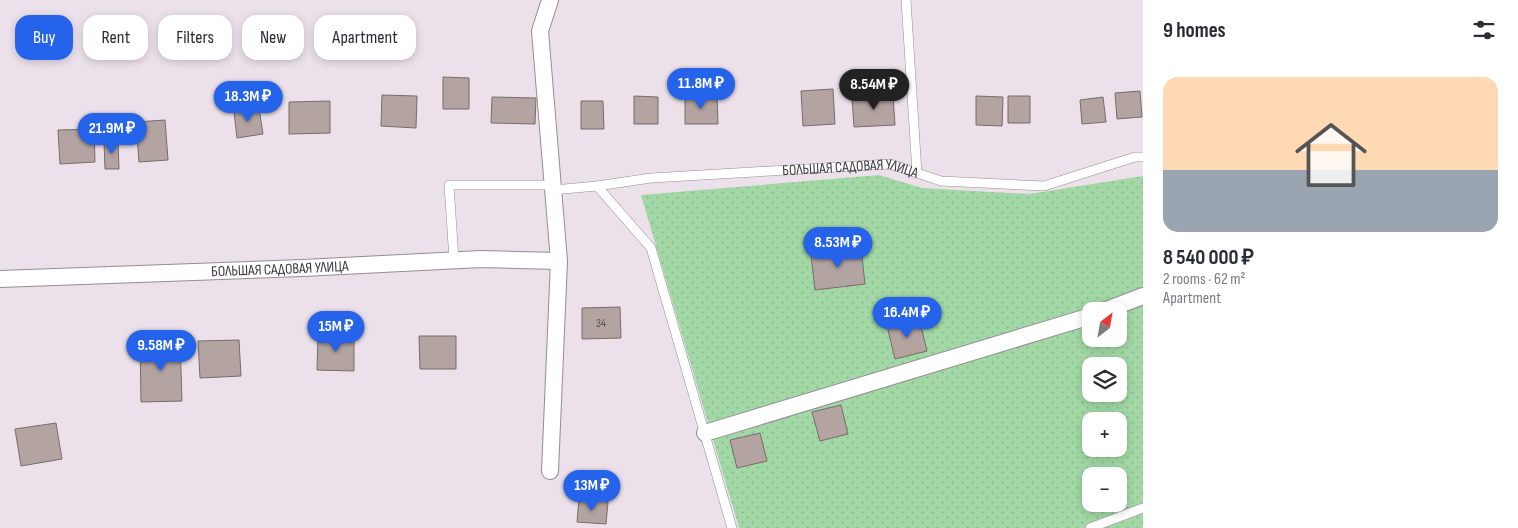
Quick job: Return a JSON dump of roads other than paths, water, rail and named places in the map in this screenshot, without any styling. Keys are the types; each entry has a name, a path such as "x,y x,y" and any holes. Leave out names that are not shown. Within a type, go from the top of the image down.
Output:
{"street":[{"path":"550,0 540,31 558,261 550,471"},
{"name":"БОЛЬШАЯ САДОВАЯ УЛИЦА","path":"0,279 303,268 481,259 558,261"},
{"path":"1127,302 1143,296"},
{"path":"705,433 1082,319"}],"lane":[{"path":"906,0 918,174"},
{"name":"БОЛЬШАЯ САДОВАЯ УЛИЦА","path":"454,260 449,184 553,188 597,186 651,178 890,164 941,181 1044,186 1135,157 1143,157"},
{"path":"597,186 651,248 732,528"},
{"path":"1090,528 1143,508"}]}
